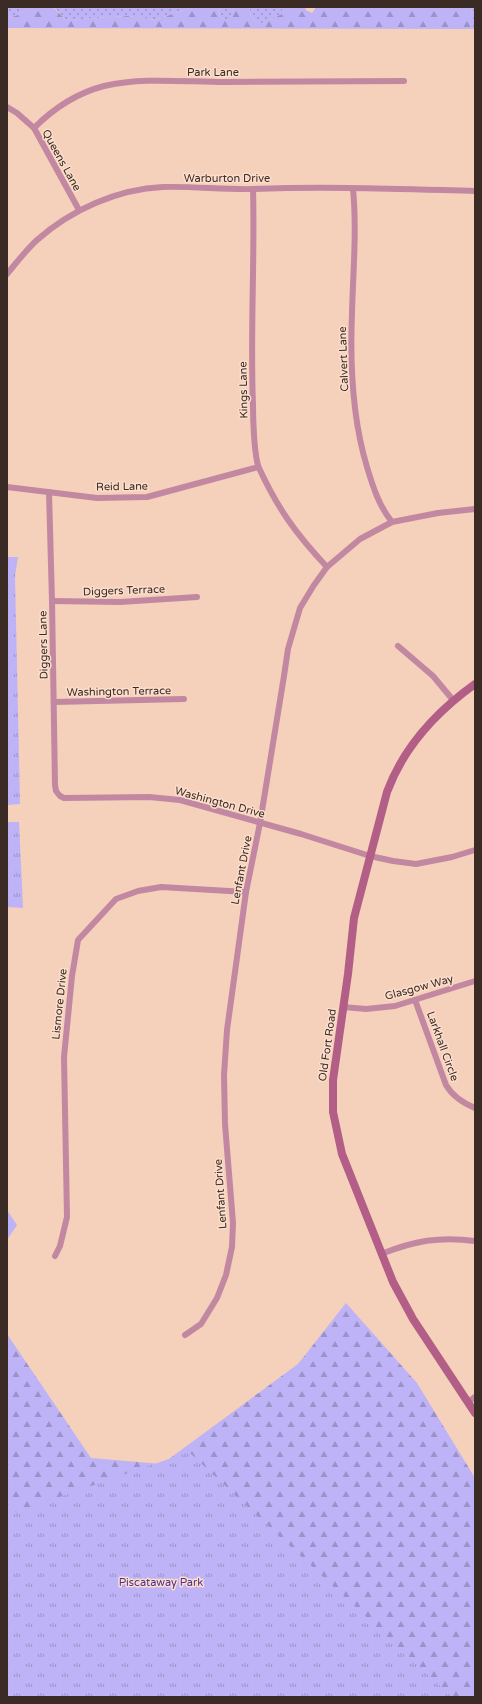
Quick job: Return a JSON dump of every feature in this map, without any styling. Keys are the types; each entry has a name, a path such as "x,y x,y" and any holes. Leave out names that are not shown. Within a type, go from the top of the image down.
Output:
{"main road":[{"name":"Old Fort Road","path":"475,684 453,700 410,746 394,774 387,792 354,918 344,1007 333,1080 333,1112 342,1154 381,1254 393,1282 413,1319 472,1400 475,1413"}],"street":[{"name":"Park Lane","path":"34,128 49,114 72,99 89,91 122,83 165,81 404,81"},
{"name":"Queens Lane","path":"7,107 17,113 34,128 79,210"},
{"name":"Warburton Drive","path":"7,274 36,240 79,210 110,198 150,188 300,188 475,191"},
{"name":"Kings Lane","path":"253,189 252,390 258,466 278,507 287,520 327,567"},
{"name":"Calvert Lane","path":"353,189 354,221 352,347 358,430 364,458 376,493 382,509 392,522"},
{"name":"Reid Lane","path":"7,487 103,498 147,497 258,466"},
{"name":"Diggers Lane","path":"49,492 55,785 56,791 60,796"},
{"name":"Lenfant Drive","path":"185,1335 201,1324 217,1298 226,1275 232,1247 233,1223 225,1124 224,1075 227,1030 246,892 260,823 288,649 300,608 327,567 360,539 392,522 438,513 475,509"},
{"name":"Diggers Terrace","path":"52,601 120,602 197,597"},
{"path":"398,646 433,676 453,700"},
{"name":"Washington Terrace","path":"54,702 184,699"},
{"name":"Washington Drive","path":"60,796 74,799 149,797 180,800 301,834 370,856 416,864 452,857 475,850"},
{"name":"Lismore Drive","path":"55,1256 60,1246 67,1217 64,1057 72,976 78,940 116,899 138,891 161,886 246,892"},
{"name":"Glasgow Way","path":"344,1007 366,1009 395,1006 475,981"},
{"name":"Larkhall Circle","path":"415,1000 446,1085 450,1092 459,1100 475,1108"},
{"path":"381,1254 408,1244 432,1239 453,1238 475,1241"}],"green space":[{"path":"7,7 27,7 18,15 7,17"},
{"path":"27,7 53,7 66,20 128,16 155,20 189,7 219,7 220,17 227,20 231,18 234,7 249,7 251,16 256,23 262,23 282,14 282,7 305,7 306,10 312,13 315,7 472,7 470,29 7,28 7,17 18,15"},
{"path":"54,7 189,7 155,20 128,16 66,20"},
{"path":"219,7 234,7 231,19 227,20 220,17"},
{"path":"249,7 282,7 282,14 262,23 256,23 251,16"},
{"path":"472,7 475,7 475,29 470,29"},
{"path":"7,557 18,557 15,576 20,804 7,805"},
{"path":"7,822 19,822 23,908 7,907"},
{"path":"7,1210 17,1225 7,1240"},
{"path":"346,1303 417,1383 475,1478 475,1697 7,1697 7,1334 91,1458 162,1464 298,1364"},
{"name":"Piscataway Park","path":"7,1415 13,1513 189,1452 452,1697 7,1697"}]}
